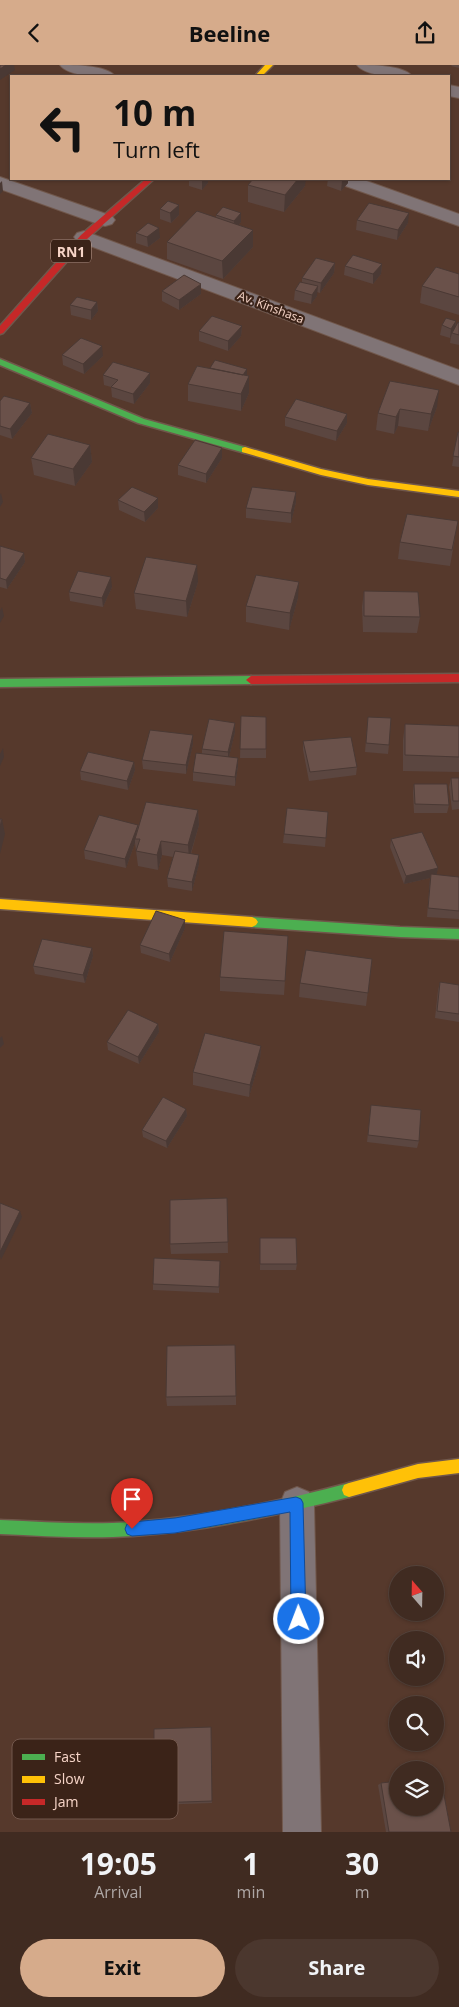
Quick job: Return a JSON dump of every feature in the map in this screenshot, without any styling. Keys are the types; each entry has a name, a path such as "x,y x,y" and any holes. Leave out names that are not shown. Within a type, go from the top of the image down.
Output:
{"main road":[{"path":"259,75 269,65"},
{"name":"RN1","path":"0,331 84,237 149,180"},
{"path":"0,362 151,424 321,472 368,482 459,494"},
{"path":"0,683 459,678"},
{"path":"0,904 390,932 459,934"},
{"path":"0,1527 77,1530 149,1528 175,1525 296,1503 418,1471 459,1466"}],"street":[{"path":"69,65 103,75"},
{"path":"366,65 400,75"},
{"path":"347,180 459,220"},
{"path":"0,183 105,220"},
{"name":"Av. Kinshasa","path":"84,237 459,378"},
{"path":"296,1503 302,1832"}],"building":[{"path":"252,180 297,180 285,195 248,185"},
{"path":"168,201 179,205 170,213 160,209"},
{"path":"369,203 409,213 398,230 357,220"},
{"path":"223,207 241,213 234,221 216,215"},
{"path":"197,211 253,230 222,261 167,242"},
{"path":"148,223 159,228 147,237 136,233"},
{"path":"353,255 382,264 373,274 345,266"},
{"path":"316,258 335,263 321,283 302,278"},
{"path":"436,267 459,274 459,297 422,286"},
{"path":"184,275 201,284 179,300 162,291"},
{"path":"300,282 318,286 312,295 295,290"},
{"path":"77,297 97,302 91,310 70,305"},
{"path":"212,316 242,326 228,341 199,331"},
{"path":"446,318 456,321 451,329 442,325"},
{"path":"459,323 459,335 452,333"},
{"path":"81,338 102,346 83,364 62,355"},
{"path":"215,360 247,369 243,375 210,368"},
{"path":"113,362 150,373 133,394 111,387 118,380 103,375"},
{"path":"197,366 249,376 241,394 188,384"},
{"path":"390,381 439,390 431,414 400,409 396,417 378,413"},
{"path":"4,396 30,403 10,429 0,426 0,401"},
{"path":"296,399 347,414 337,431 285,417"},
{"path":"459,432 459,457 453,456"},
{"path":"48,434 90,445 73,469 31,458"},
{"path":"195,440 222,448 206,474 178,465"},
{"path":"132,487 158,498 144,512 118,500"},
{"path":"252,487 296,492 291,513 246,508"},
{"path":"407,514 458,521 452,550 400,542"},
{"path":"0,546 24,553 6,580 0,578"},
{"path":"146,557 197,565 186,601 134,593"},
{"path":"78,571 111,577 102,598 69,592"},
{"path":"256,575 299,582 290,613 246,606"},
{"path":"364,591 418,592 420,617 364,616"},
{"path":"241,716 266,717 266,749 240,749"},
{"path":"368,717 391,718 389,745 366,743"},
{"path":"209,719 235,723 228,752 202,749"},
{"path":"405,724 459,726 459,757 405,755"},
{"path":"150,730 193,735 186,765 142,760"},
{"path":"351,737 357,767 310,772 303,741"},
{"path":"88,752 134,762 127,781 80,771"},
{"path":"196,753 238,758 235,777 193,772"},
{"path":"451,778 459,778 459,801 453,801"},
{"path":"414,784 447,784 449,805 415,804"},
{"path":"146,802 198,810 188,845 161,841 157,855 136,851 140,839 135,839"},
{"path":"287,808 328,812 326,838 284,834"},
{"path":"99,815 138,825 125,859 84,850"},
{"path":"422,832 438,868 406,876 391,839"},
{"path":"175,851 199,855 192,882 167,878"},
{"path":"431,874 459,877 459,911 428,908"},
{"path":"156,911 185,920 169,954 140,945"},
{"path":"224,931 288,936 285,981 220,977"},
{"path":"42,939 92,948 83,975 33,966"},
{"path":"306,950 372,959 368,993 300,983"},
{"path":"440,982 459,985 459,1014 437,1011"},
{"path":"128,1010 158,1024 138,1057 107,1042"},
{"path":"205,1033 261,1046 250,1085 193,1072"},
{"path":"163,1097 186,1109 166,1141 142,1130"},
{"path":"371,1105 421,1110 419,1141 368,1135"},
{"path":"227,1198 228,1242 170,1244 170,1200"},
{"path":"0,1203 20,1211 0,1252"},
{"path":"260,1238 296,1238 297,1264 260,1264"},
{"path":"154,1258 220,1261 219,1287 153,1284"},
{"path":"235,1345 236,1396 166,1397 167,1346"},
{"path":"211,1727 212,1801 178,1802 178,1739 154,1739 154,1729"},
{"path":"389,1782 389,1816 444,1816 444,1795 451,1832 389,1832 381,1783"}],"traffic: fast":[{"path":"0,362 141,421 245,450"},
{"path":"0,683 251,680"},
{"path":"252,922 459,934"},
{"path":"0,1527 67,1530 134,1529 242,1514 349,1490"}],"traffic: slow":[{"path":"259,75 269,65"},
{"path":"245,450 321,472 368,482 459,494"},
{"path":"0,904 252,922"},
{"path":"349,1490 418,1471 459,1466"}],"traffic: jam":[{"path":"0,331 84,237 149,180"},
{"path":"251,680 459,678"}],"route":[{"path":"132,1529 175,1525 296,1503 299,1619"}]}
